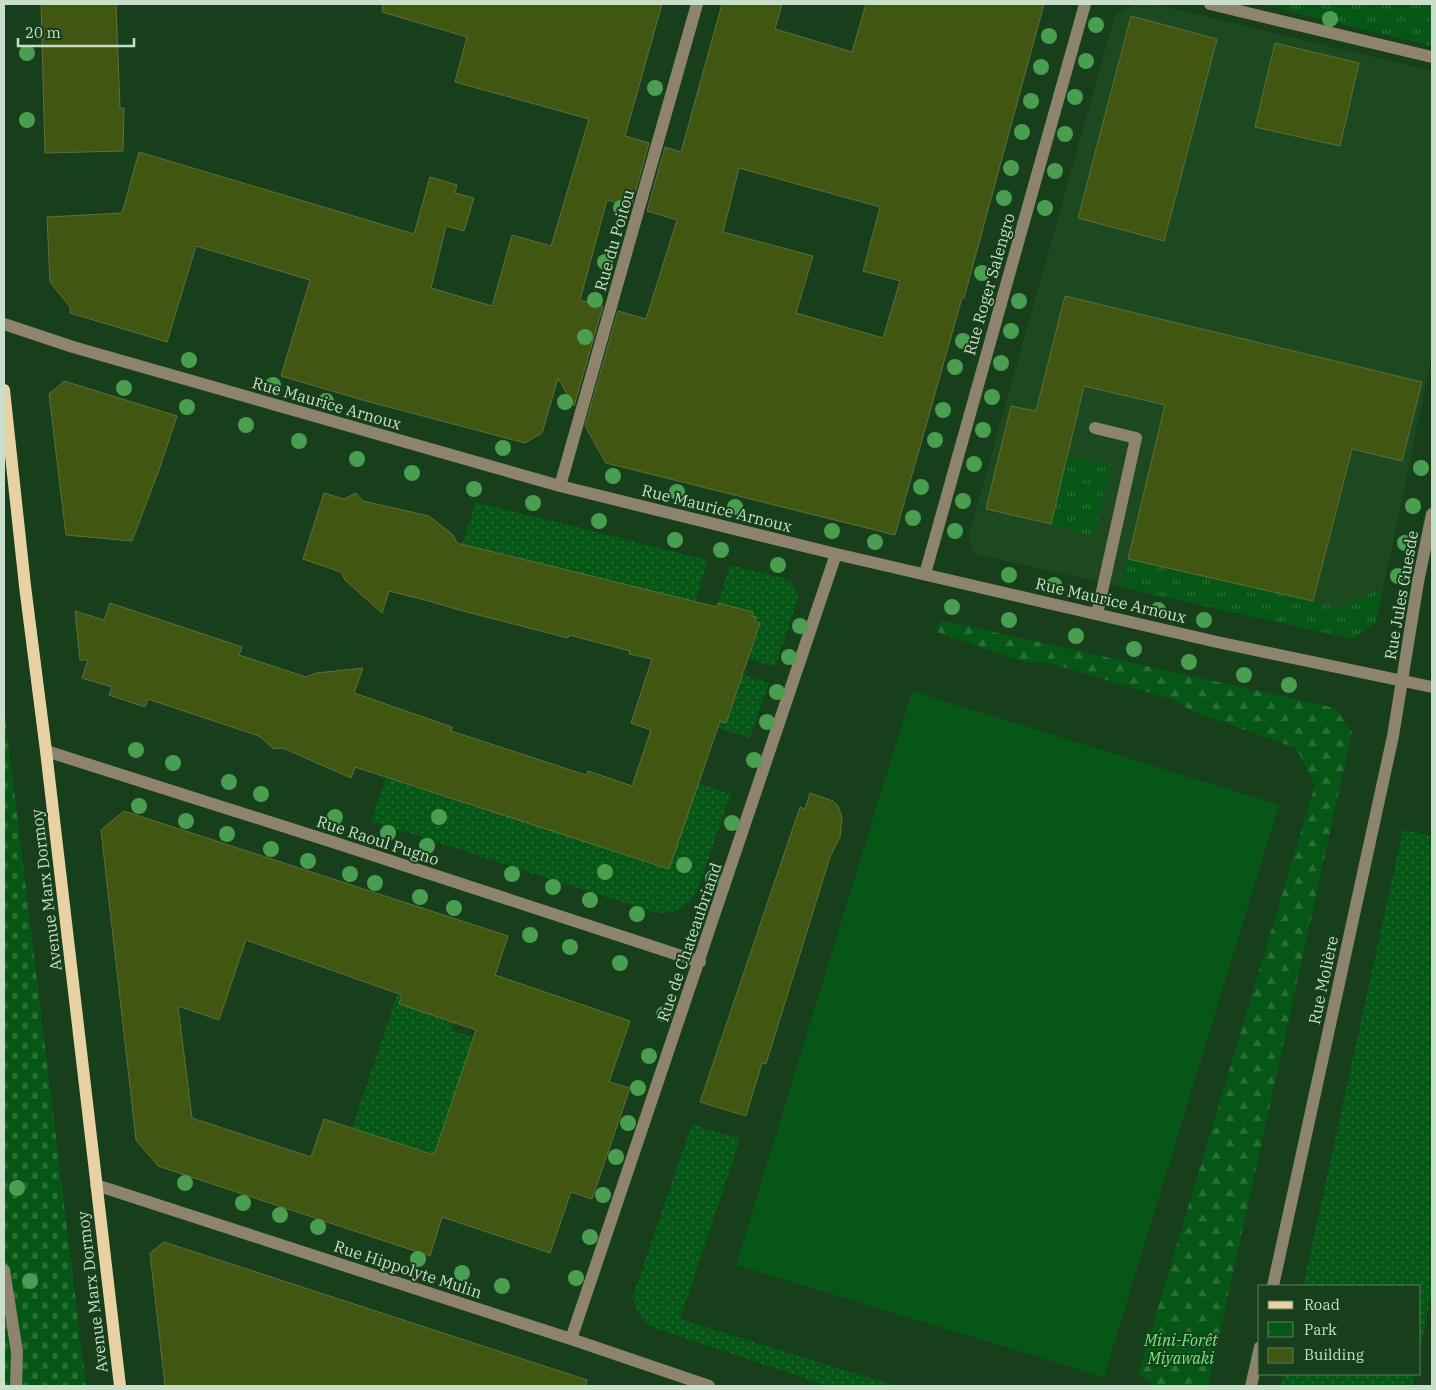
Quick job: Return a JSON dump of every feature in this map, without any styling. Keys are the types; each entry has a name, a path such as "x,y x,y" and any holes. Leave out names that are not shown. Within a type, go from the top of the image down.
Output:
{"main road":[{"name":"Avenue Marx Dormoy","path":"4,390 25,586 46,750 120,1386"}],"street":[{"name":"Rue du Poitou","path":"560,486 697,4"},
{"name":"Rue Roger Salengro","path":"925,574 1085,4"},
{"path":"1210,4 1432,57"},
{"name":"Rue Maurice Arnoux","path":"4,324 73,347 560,486 836,554 1097,614 1432,687"},
{"path":"1095,428 1136,438 1097,614"},
{"name":"Rue Jules Guesde","path":"1402,681 1418,582 1432,514"},
{"name":"Rue de Chateaubriand","path":"571,1339 700,962 836,554"},
{"name":"Rue Molière","path":"1273,1285 1391,744 1402,681"},
{"name":"Rue Raoul Pugno","path":"46,750 700,962"},
{"name":"Rue Hippolyte Mulin","path":"96,1185 571,1339 709,1386"},
{"path":"4,1270 17,1352 16,1386"},
{"path":"4,1348 17,1352"},
{"path":"1251,1386 1258,1356"}],"shaded area":[{"path":"1136,4 1153,4 1432,71 1432,356 1376,623 1352,639 975,554 968,538 1115,15"}],"green space":[{"path":"1260,4 1432,4 1432,46"},
{"path":"1068,455 1111,466 1094,536 1051,524"},
{"path":"476,502 708,560 695,602 462,544"},
{"path":"1128,559 1343,608 1383,587 1376,623 1352,639 1120,587"},
{"path":"730,565 790,580 799,595 775,667 748,659 759,623 755,622 756,617 752,616 753,612 718,603"},
{"name":"Mini-Forêt Miyawaki","path":"940,620 1335,708 1352,732 1208,1386 1155,1386 1138,1374 1315,785 1296,748 1194,712 1174,700 1049,663 1024,662 937,632"},
{"path":"742,674 769,683 750,738 718,728 720,721 726,723"},
{"path":"912,691 1279,805 1104,1377 736,1265"},
{"path":"4,707 86,1386 4,1386"},
{"path":"386,777 669,869 698,783 731,794 696,893 681,908 665,913 650,911 371,821"},
{"path":"1403,830 1432,836 1432,1291 1421,1344 1421,1285 1303,1285"},
{"path":"398,993 402,995 399,1004 454,1023 452,1030 474,1037 434,1154 349,1137"},
{"path":"692,1124 740,1139 680,1319 895,1386 828,1386 646,1325 632,1299"},
{"path":"1284,1375 1415,1375 1412,1386 1281,1386"}],"building":[{"path":"41,4 116,4 120,108 124,108 123,151 45,153"},
{"path":"383,4 662,4 625,136 649,143 631,207 607,200 580,300 603,306 574,406 558,378 542,433 525,443 366,401 281,376 310,280 196,246 167,342 70,313 70,307 50,282 47,217 122,213 139,152 414,234 430,177 457,185 455,193 474,198 464,231 446,226 431,288 492,306 512,235 551,246 589,119 455,82 467,37 382,12"},
{"path":"722,4 782,4 775,29 852,52 866,4 1044,4 964,298 962,298 895,535 606,463 585,426 618,311 646,319 677,220 647,211 665,147 681,152","holes":["739,168 880,207 863,271 900,281 883,338 796,313 813,256 723,232"]},
{"path":"1131,16 1217,39 1164,241 1078,218"},
{"path":"1275,43 1359,63 1340,146 1255,127"},
{"path":"1065,296 1422,382 1402,461 1352,449 1313,601 1128,559 1165,405 1084,386 1051,524 986,509 1011,406 1036,411"},
{"path":"64,381 177,416 132,541 66,535 49,394"},
{"path":"324,493 344,499 356,493 363,501 429,516 453,535 457,543 717,607 718,603 753,612 752,616 756,617 755,622 760,623 726,723 720,721 669,869 355,767 351,778 283,748 274,749 259,736 148,699 145,707 109,695 112,687 82,678 88,660 80,660 75,611 104,620 110,603 242,647 239,655 306,677 316,673 363,668 354,693 452,727 451,731 586,775 588,771 632,786 651,730 631,723 652,659 629,654 630,651 569,635 568,638 389,591 382,613 345,580 341,572 303,559"},
{"path":"810,793 833,801 838,806 842,817 840,837 830,857 766,1064 762,1063 746,1116 700,1102 800,807 805,809"},
{"path":"124,811 508,936 495,975 630,1021 609,1082 630,1088 592,1199 571,1192 550,1253 442,1217 430,1256 158,1166 136,1140 101,830","holes":["246,940 402,995 399,1004 476,1030 434,1155 324,1119 311,1157 192,1118 178,1006 219,1020"]},
{"path":"164,1242 587,1380 586,1386 165,1386 150,1253"}]}
